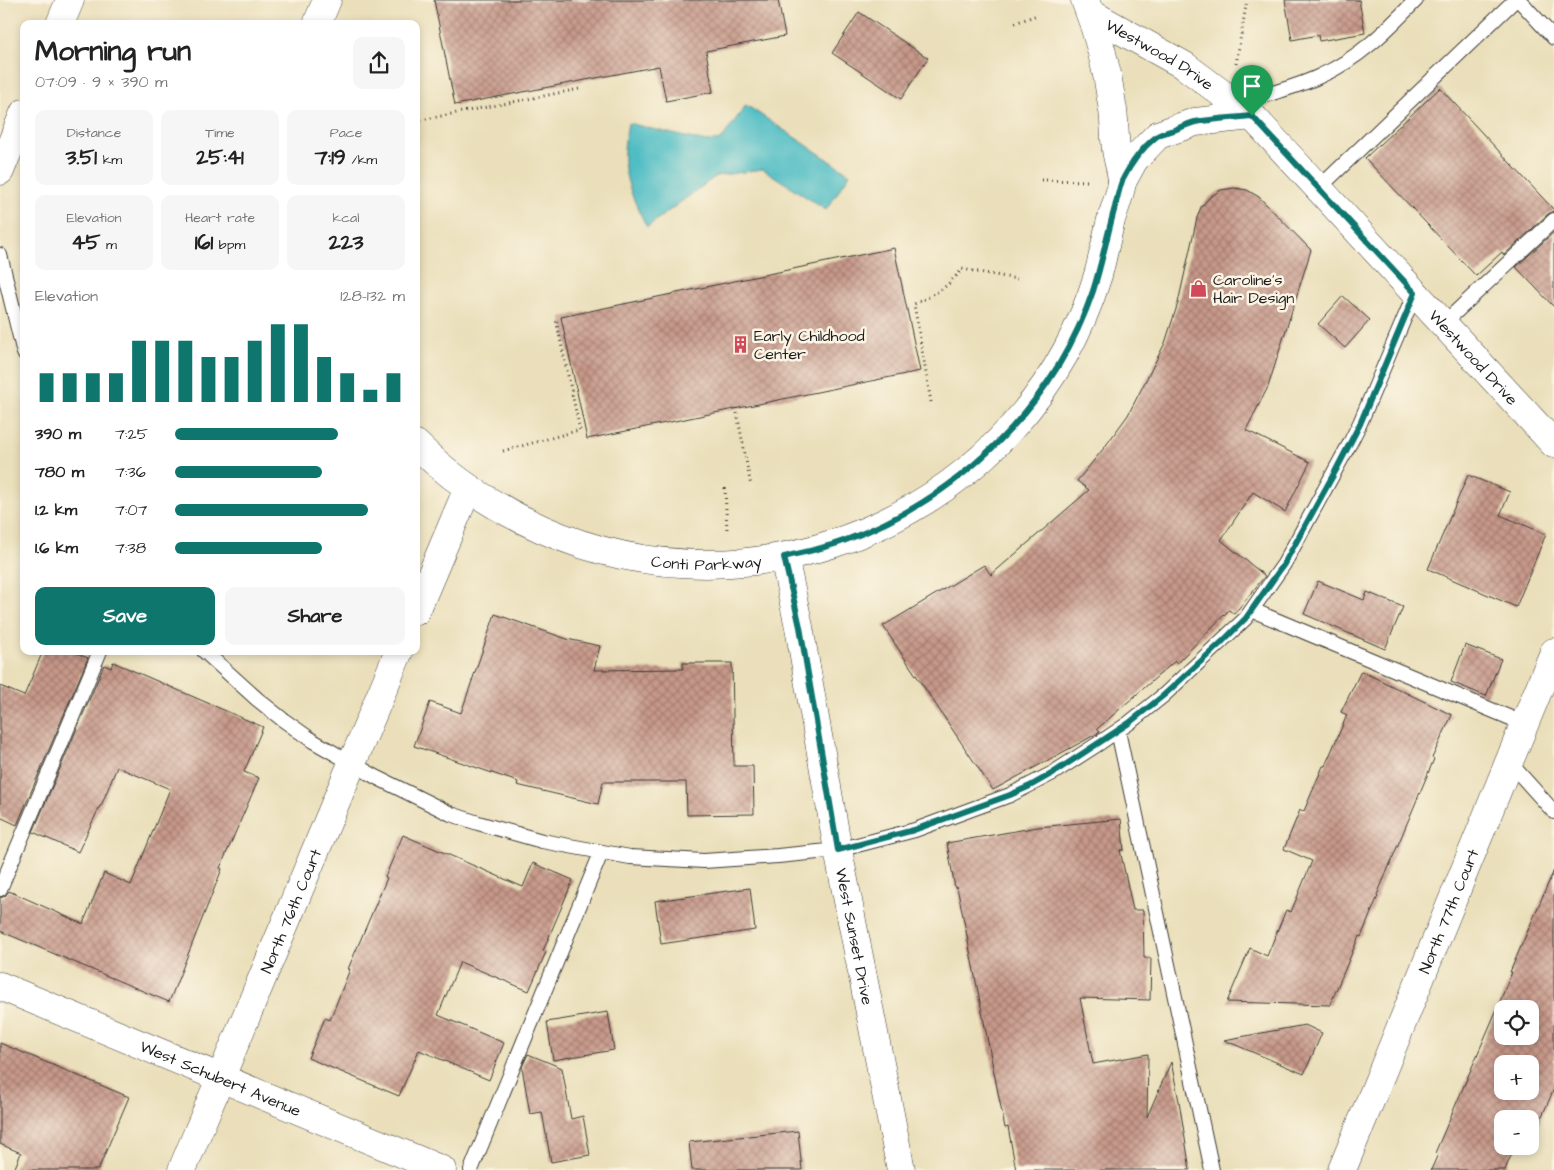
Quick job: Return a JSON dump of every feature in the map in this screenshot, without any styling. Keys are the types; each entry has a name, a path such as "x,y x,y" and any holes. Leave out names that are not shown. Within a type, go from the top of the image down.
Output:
{"street":[{"path":"62,20 70,0"},
{"path":"318,20 326,0"},
{"name":"Westwood Drive","path":"1087,6 1185,66 1243,110 1318,188 1554,444"},
{"name":"Conti Parkway","path":"420,448 468,488 504,510 552,534 629,557 694,564 729,563 784,557 844,541 878,527 910,510 955,480 997,444 1021,417 1043,389 1062,358 1079,326 1093,292 1122,182 1116,147 1113,106 1106,69 1098,35 1087,6"},
{"path":"1122,182 1134,160 1158,135 1195,122 1243,110"},
{"path":"0,171 20,123"},
{"path":"420,602 468,488"},
{"name":"West Sunset Drive","path":"784,557 800,627 838,850 901,1170"},
{"name":"North 77th Court","path":"1342,1170 1554,652"},
{"name":"North 76th Court","path":"182,1170 397,655"},
{"name":"West Schubert Avenue","path":"0,986 442,1170"}],"lane":[{"path":"1243,110 1320,76 1354,57 1383,35 1416,0"},
{"path":"1318,188 1515,0"},
{"path":"1519,0 1554,38"},
{"path":"1443,324 1554,220"},
{"path":"0,255 20,337"},
{"path":"208,655 231,677 282,719 313,741 376,777 451,814 511,832 600,853 704,862 838,850 914,830 1010,795 1053,773 1118,731 1164,695 1246,618 1284,564 1360,424 1415,293"},
{"path":"1252,610 1525,724"},
{"path":"0,889 98,655"},
{"path":"1118,731 1212,1170"},
{"path":"1509,762 1554,812"},
{"path":"471,1170 600,853"}],"path":[{"path":"1236,70 1247,0"},
{"path":"1015,23 1037,15"},
{"path":"420,121 579,89"},
{"path":"1041,180 1092,180"},
{"path":"932,402 914,304 934,295 951,283 962,269 1017,279"},
{"path":"503,451 580,430 556,320"},
{"path":"736,408 751,486"},
{"path":"725,488 728,539"}],"water":[{"path":"746,105 850,174 826,210 763,169 716,176 647,227 632,195 625,170 624,152 628,123 706,142 721,140"}],"building":[{"path":"434,0 778,0 785,36 706,51 713,92 666,101 659,66 455,105"},
{"path":"1285,0 1359,0 1365,33 1319,41 1318,35 1292,40"},
{"path":"859,12 928,58 901,99 832,53"},
{"path":"1440,88 1554,210 1504,255 1502,252 1476,276 1365,158"},
{"path":"1234,188 1247,190 1259,197 1311,250 1268,387 1246,430 1310,462 1285,512 1253,492 1221,540 1265,576 1234,614 1229,610 1177,663 1175,661 1097,729 1100,732 993,790 883,626 984,565 991,575 1089,490 1077,481 1128,415 1165,343 1178,303 1201,207 1210,197 1221,190"},
{"path":"1554,232 1554,307 1516,267"},
{"name":"Early Childhood Center","path":"894,248 920,371 587,439 561,317"},
{"path":"1343,296 1370,320 1345,348 1318,324"},
{"path":"1468,475 1510,492 1500,515 1546,534 1516,607 1428,569"},
{"path":"1318,581 1364,600 1367,592 1403,607 1385,649 1304,614"},
{"path":"495,614 567,639 600,646 594,670 683,669 683,663 732,663 734,766 753,766 754,814 687,815 686,782 603,782 598,804 517,785 518,782 414,746 430,702 461,713"},
{"path":"1465,645 1501,659 1486,696 1451,682"},
{"path":"41,655 81,655 88,658 17,825 0,817 0,686 24,696"},
{"path":"113,662 263,727 244,772 259,778 220,868 222,869 169,1002 0,931 0,898 9,891 83,924 104,873 131,885 170,789 117,767 101,806 78,852 33,832 104,665 111,668"},
{"path":"1361,671 1452,715 1432,758 1434,759 1361,937 1359,936 1330,1005 1227,1002 1250,948 1267,956 1286,910 1291,912 1312,861 1284,849 1300,810 1304,811 1323,766 1325,766 1347,715 1341,712"},
{"path":"1121,819 1124,850 1120,850 1133,910 1143,910 1144,958 1151,958 1150,1000 1080,998 1093,1064 1148,1054 1147,1117 1171,1062 1190,1170 1016,1170 1008,1127 1005,1128 947,843 1038,827"},
{"path":"403,835 523,887 533,863 573,880 543,951 546,952 529,991 460,962 438,1015 504,1043 489,1080 419,1050 399,1096 308,1058 325,1018 330,1020 350,969 348,969 387,878 385,877"},
{"path":"1554,870 1554,1089 1539,1123 1539,1110 1494,1110 1494,1155 1511,1155 1505,1170 1431,1170 1438,1154 1435,1153 1494,1016 1494,1045 1539,1045 1539,1000 1501,1000 1512,972 1510,972"},
{"path":"750,888 755,930 661,944 655,901"},
{"path":"608,1012 614,1050 553,1060 547,1022"},
{"path":"1305,1025 1322,1033 1304,1074 1224,1040"},
{"path":"0,1043 129,1097 98,1170 14,1170 21,1153 0,1144"},
{"path":"528,1054 562,1068 571,1119 583,1116 590,1155 551,1162 542,1112 530,1114 522,1067"},
{"path":"798,1131 802,1170 692,1170 689,1142"}],"place":[{"name":"Caroline's Hair Design","path":"1199,288"},
{"name":"Early Childhood Center","path":"740,344"}],"route":[{"path":"1252,116 1415,293 1360,424 1284,564 1246,618 1222,642 1164,695 1102,742 1053,773 1010,795 914,830 838,850 800,627 784,557 844,541 878,527 941,491 970,469 997,444 1043,389 1079,326 1093,292 1122,182 1134,160 1158,135 1195,122 1252,116"}]}
